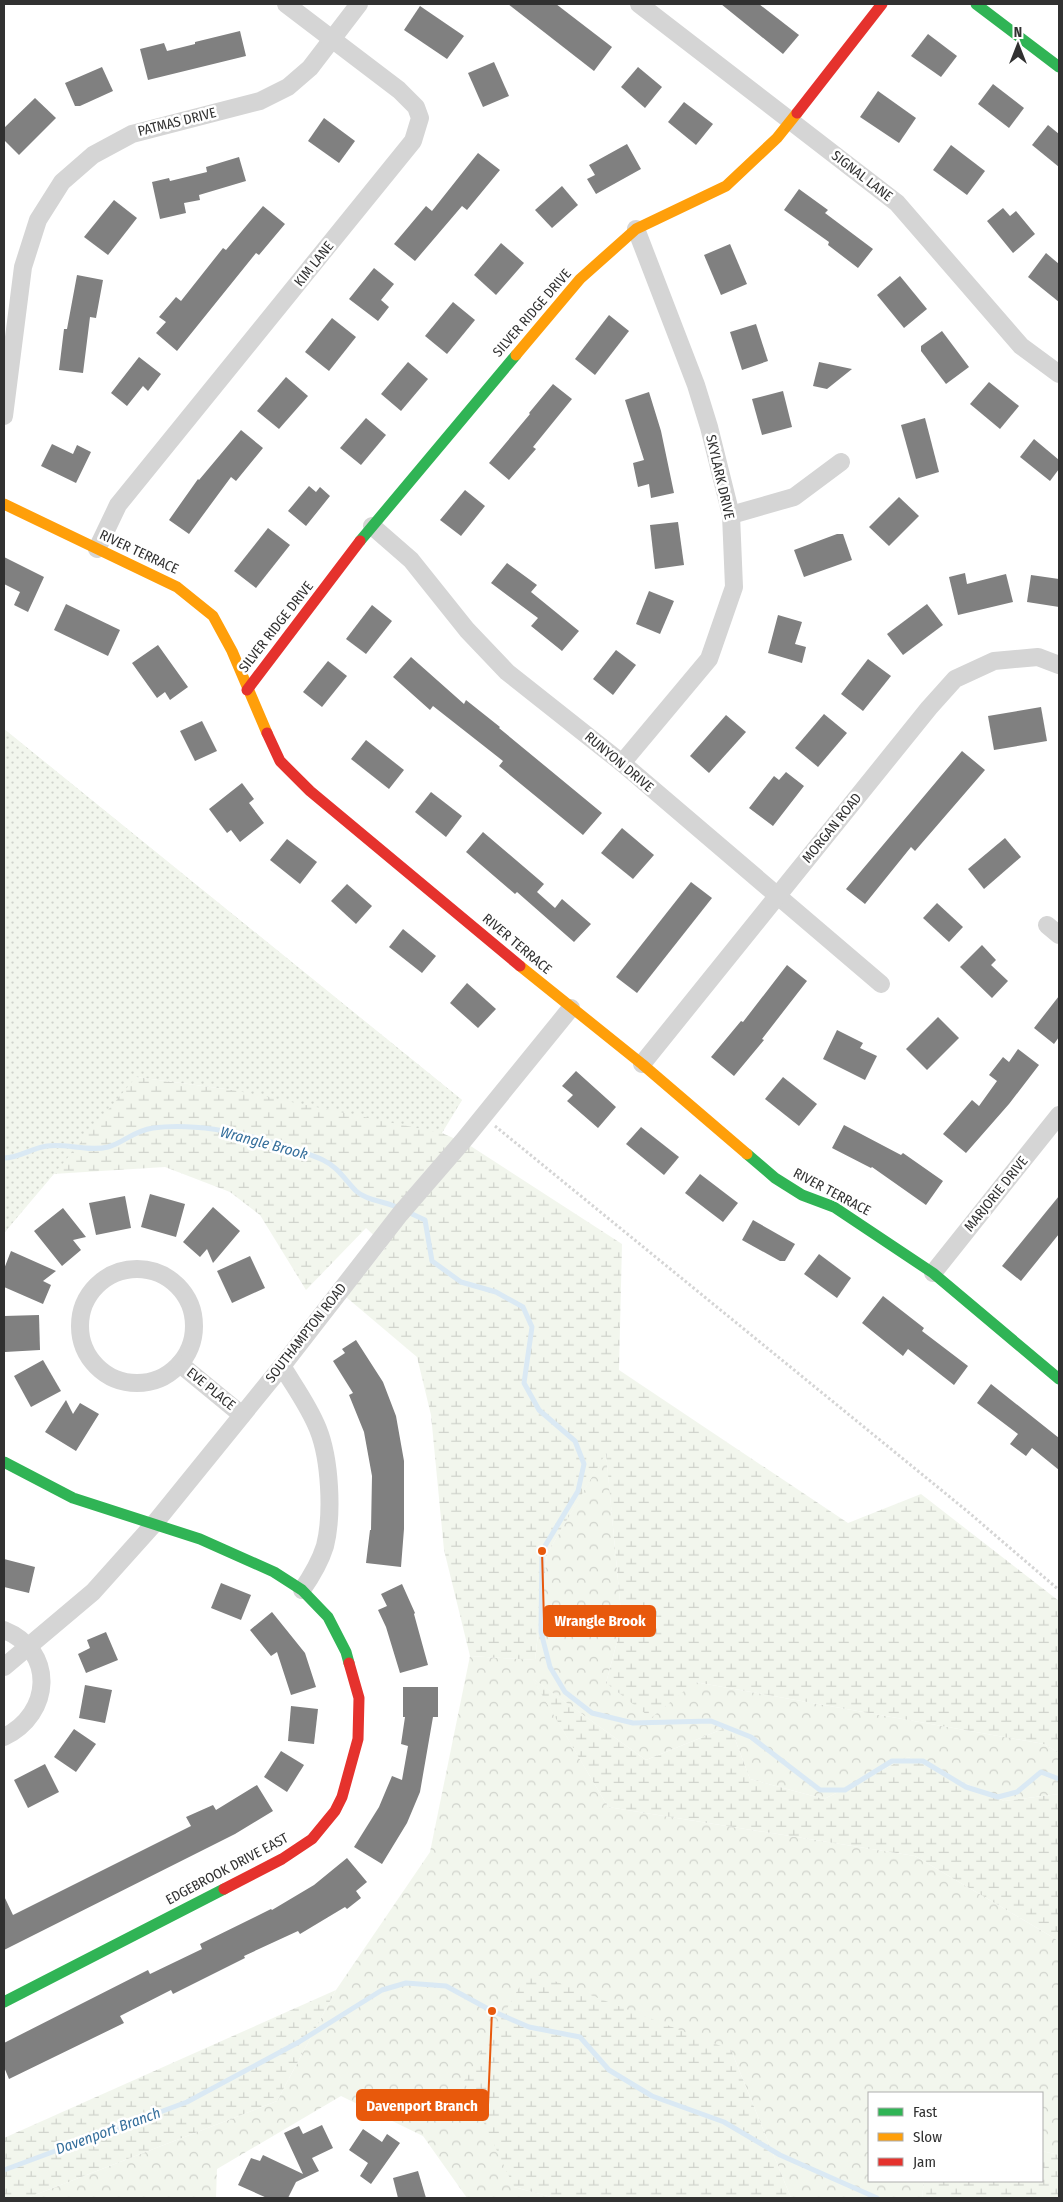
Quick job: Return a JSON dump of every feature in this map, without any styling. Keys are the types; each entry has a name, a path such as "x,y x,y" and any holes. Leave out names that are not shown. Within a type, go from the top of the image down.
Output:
{"street":[{"name":"KIM LANE","path":"97,549 118,505 413,141 420,118 416,107 399,90 286,4"},
{"name":"PATMAS DRIVE","path":"4,416 22,267 38,220 62,182 93,155 132,134 260,101 288,88 310,68 360,4"},
{"name":"SIGNAL LANE","path":"639,4 897,203 1021,346 1059,374"},
{"name":"SILVER RIDGE DRIVE","path":"246,690 372,526 580,279 636,228 726,186 777,138 882,4"},
{"path":"976,4 1059,68"},
{"name":"SKYLARK DRIVE","path":"622,763 709,659 734,587 731,515 696,385 636,228"},
{"path":"731,515 794,497 841,462"},
{"name":"RIVER TERRACE","path":"4,504 177,587 212,616 232,651 246,690 280,762 310,791 571,1008 642,1064 775,1178 802,1195 834,1207 933,1274 1059,1379"},
{"name":"RUNYON DRIVE","path":"372,526 411,560 467,630 508,672 622,763 709,839 882,984"},
{"name":"MORGAN ROAD","path":"642,1064 929,708 955,679 994,661 1038,657 1059,665"},
{"name":"SOUTHAMPTON ROAD","path":"4,1667 93,1592 154,1524 282,1366 400,1214 571,1008"},
{"name":"MARJORIE DRIVE","path":"933,1274 1059,1115"},
{"name":"EVE PLACE","path":"140,1269 158,1273 174,1282 186,1296 193,1313 194,1331 190,1348 180,1364 166,1375 150,1382 133,1383 115,1379 100,1370 89,1357 82,1341 80,1324 83,1306 91,1291 105,1278 121,1271 140,1269"},
{"name":"EVE PLACE","path":"180,1364 242,1415"},
{"path":"282,1366 307,1406 318,1429 326,1455 328,1526 325,1546 316,1570 302,1590"},
{"name":"EDGEBROOK DRIVE EAST","path":"4,1462 74,1498 200,1538 274,1572 302,1590 328,1617 346,1652 359,1698 358,1739 342,1797 335,1812 312,1839 282,1860 4,2002"},
{"path":"4,1630 14,1634 29,1647 38,1662 42,1680 40,1698 32,1715 20,1728 4,1737"}],"path":[{"path":"483,1116 967,1511 1059,1590"}],"green space":[{"path":"4,729 462,1100 442,1133 469,1145 622,1244 619,1370 848,1523 921,1494 1059,1601 1059,1753 1044,1744 695,1682 651,1718 606,1683 622,1623 606,1453 547,1554 535,1660 470,1656 444,1550 431,1415 417,1357 346,1297 386,1247 366,1228 306,1290 260,1215 230,1192 165,1167 53,1174 4,1233 4,995 136,1077 233,1090"},
{"path":"4,729 462,1100 441,1133 233,1090 136,1077 4,1233"},
{"path":"606,1452 622,1623 606,1683 695,1682 1044,1744 1059,1753 1059,1794 1004,1801 908,1757 824,1799 750,1779 730,1726 646,1760 533,1679 608,1807 915,1856 1059,1941 1059,2155 1043,2151 1043,2092 868,2092 868,2182 924,2182 922,2198 791,2198 731,2050 514,2187 555,2198 467,2198 423,2136 341,2096 217,2169 216,2198 27,2198 277,2101 336,1990 430,1852 470,1656 535,1660 547,1554"},
{"path":"532,1678 646,1760 730,1726 750,1779 824,1799 908,1757 1004,1801 1059,1794 1059,1941 915,1856 608,1807"},
{"path":"529,1971 731,2050 791,2198 555,2198 514,2187 464,2081"},
{"path":"336,1990 277,2101 27,2198 4,2198 4,2138"},
{"path":"1043,2151 1059,2155 1059,2198 922,2198 924,2182 1043,2182"}],"building":[{"path":"508,4 556,4 612,47 594,71"},
{"path":"721,4 759,4 799,35 783,54"},
{"path":"420,6 464,36 447,59 404,30"},
{"path":"240,31 246,56 148,80 140,49 164,43 167,51"},
{"path":"928,34 957,56 941,77 911,56"},
{"path":"494,62 509,96 483,107 468,73"},
{"path":"102,67 113,91 80,106 75,106 65,83"},
{"path":"638,67 662,87 645,108 621,87"},
{"path":"993,84 1024,108 1009,128 978,104"},
{"path":"878,91 916,118 899,143 860,117"},
{"path":"35,98 56,118 19,155 4,140 4,128"},
{"path":"684,102 713,124 696,145 668,122"},
{"path":"324,118 355,141 339,163 308,141"},
{"path":"1048,125 1059,134 1059,167 1032,145"},
{"path":"627,144 641,169 596,194 587,179 595,175 589,165"},
{"path":"951,145 985,171 967,195 933,170"},
{"path":"478,153 500,170 467,210 462,206 415,261 394,244 426,206 432,211"},
{"path":"239,157 246,181 199,195 200,200 184,203 186,213 160,219 152,182 169,178 170,181 207,172 206,167"},
{"path":"562,186 578,205 552,228 535,210"},
{"path":"799,189 828,210 825,213 873,249 858,268 828,245 829,242 784,210"},
{"path":"114,200 137,218 108,255 84,237"},
{"path":"263,206 285,224 259,255 256,253 177,351 156,333 166,322 159,317 176,297 181,301 223,248 226,250"},
{"path":"1003,208 1010,216 1016,211 1035,234 1013,253 987,221"},
{"path":"501,243 524,263 496,295 474,275"},
{"path":"730,244 747,284 721,295 704,255"},
{"path":"1046,253 1059,264 1059,302 1028,277"},
{"path":"374,268 394,284 381,300 389,307 378,321 349,299"},
{"path":"77,275 103,280 96,318 90,317 83,373 59,370 64,329 67,329"},
{"path":"900,276 927,309 904,328 877,295"},
{"path":"453,302 475,320 447,354 425,336"},
{"path":"609,315 629,331 595,375 575,359"},
{"path":"332,318 356,337 329,371 305,352"},
{"path":"756,324 768,361 742,370 730,332"},
{"path":"942,331 969,367 946,384 921,351 921,346"},
{"path":"139,357 161,374 148,391 143,386 127,406 111,393"},
{"path":"408,362 428,379 401,411 381,394"},
{"path":"819,362 852,369 827,389 813,386"},
{"path":"286,377 308,396 279,429 257,411"},
{"path":"989,382 1019,406 1000,429 970,404"},
{"path":"553,384 572,399 533,447 536,449 509,480 489,463"},
{"path":"783,391 792,427 762,435 752,399"},
{"path":"649,392 661,431 674,493 651,498 649,484 638,487 633,463 644,460 625,400"},
{"path":"366,418 386,435 361,465 340,448"},
{"path":"925,418 939,472 916,479 901,425"},
{"path":"241,430 263,448 236,481 231,477 189,534 169,520 198,479"},
{"path":"1034,439 1059,460 1059,469 1050,481 1020,457"},
{"path":"52,444 73,454 77,445 91,452 76,483 41,466"},
{"path":"309,486 316,492 320,487 330,496 306,526 288,511"},
{"path":"465,490 485,506 461,536 440,520"},
{"path":"899,497 919,516 889,546 869,527"},
{"path":"678,522 684,565 655,569 650,525"},
{"path":"268,528 290,545 256,588 234,571"},
{"path":"837,534 843,534 852,560 804,577 794,550"},
{"path":"4,557 44,577 28,612 14,605 20,592 4,584"},
{"path":"507,563 537,585 531,592 579,631 562,651 531,626 538,618 491,583"},
{"path":"965,573 967,584 1006,574 1013,602 958,615 949,577"},
{"path":"1031,575 1059,579 1059,607 1027,602"},
{"path":"649,591 674,601 660,634 636,624"},
{"path":"66,604 120,630 108,656 54,630"},
{"path":"927,604 943,625 903,655 887,634"},
{"path":"372,605 392,621 366,654 346,639"},
{"path":"778,615 802,622 795,644 806,647 802,663 768,653"},
{"path":"158,645 188,687 170,700 165,692 157,698 132,663"},
{"path":"616,650 636,665 613,695 593,679"},
{"path":"411,657 464,704 466,700 602,813 583,835 499,766 503,761 433,706 430,710 393,677"},
{"path":"868,659 891,676 863,711 841,694"},
{"path":"328,661 347,676 322,707 303,692"},
{"path":"1041,707 1047,741 994,750 988,716"},
{"path":"824,714 847,733 818,767 795,748"},
{"path":"726,715 746,732 709,773 690,756"},
{"path":"202,721 217,751 195,761 180,731"},
{"path":"366,740 404,770 389,789 351,759"},
{"path":"962,751 985,770 915,851 911,847 865,904 846,889"},
{"path":"786,772 804,786 773,826 749,808 774,776 779,780"},
{"path":"242,783 254,799 249,803 264,823 240,842 231,830 227,833 209,809"},
{"path":"431,792 462,816 446,837 415,812"},
{"path":"622,828 654,855 633,879 601,853"},
{"path":"483,832 544,884 537,892 555,908 562,899 591,924 574,942 517,892 515,894 466,852"},
{"path":"1005,838 1021,857 984,889 968,869"},
{"path":"287,839 317,862 300,884 270,860"},
{"path":"691,882 712,898 637,993 616,977"},
{"path":"347,884 372,906 356,924 331,901"},
{"path":"937,903 963,927 949,942 923,918"},
{"path":"403,929 436,956 422,973 389,947"},
{"path":"982,945 996,960 991,965 1008,981 992,998 960,967"},
{"path":"787,965 807,981 762,1039 764,1040 734,1076 711,1057 741,1021 743,1022"},
{"path":"467,983 496,1009 478,1028 450,1003"},
{"path":"1059,996 1059,1037 1054,1044 1034,1028"},
{"path":"938,1017 959,1038 927,1070 906,1049"},
{"path":"837,1030 863,1043 860,1048 877,1056 865,1080 823,1059"},
{"path":"1018,1049 1039,1065 1009,1104 966,1153 943,1134 972,1100 979,1106 997,1081 989,1075 1003,1057 1009,1062"},
{"path":"576,1071 616,1107 598,1128 567,1101 573,1095 562,1086"},
{"path":"783,1077 817,1104 799,1126 765,1099"},
{"path":"844,1125 901,1155 903,1153 943,1181 926,1205 872,1167 832,1148"},
{"path":"641,1127 679,1157 664,1175 626,1144"},
{"path":"700,1174 738,1203 723,1222 685,1193"},
{"path":"150,1194 185,1204 176,1237 141,1227"},
{"path":"125,1196 131,1228 96,1235 89,1203"},
{"path":"1059,1196 1059,1234 1021,1281 1002,1266"},
{"path":"213,1207 240,1231 213,1263 207,1249 200,1257 183,1242"},
{"path":"63,1208 86,1237 73,1240 81,1250 62,1266 34,1231"},
{"path":"753,1220 795,1244 785,1261 780,1261 742,1240"},
{"path":"11,1251 56,1271 43,1281 51,1285 43,1304 4,1287 4,1269"},
{"path":"819,1254 851,1278 837,1298 804,1274"},
{"path":"250,1256 265,1288 232,1303 217,1271"},
{"path":"883,1296 924,1328 922,1331 968,1366 954,1385 908,1349 903,1356 862,1323"},
{"path":"39,1315 40,1350 5,1352 4,1316"},
{"path":"356,1340 383,1382 396,1416 404,1461 404,1529 401,1567 366,1563 371,1530 372,1476 364,1432 349,1395 353,1393 333,1361 345,1353 342,1349"},
{"path":"43,1360 61,1391 31,1407 14,1376"},
{"path":"991,1384 1059,1438 1059,1470 1032,1448 1026,1456 1010,1444 1018,1434 977,1403"},
{"path":"66,1400 73,1414 80,1403 99,1414 76,1451 45,1432"},
{"path":"4,1559 35,1567 29,1593 4,1587"},
{"path":"221,1583 251,1595 241,1620 211,1608"},
{"path":"402,1584 415,1613 428,1665 400,1673 386,1627 378,1610 387,1606 381,1594"},
{"path":"272,1612 305,1653 316,1687 291,1695 277,1652 271,1656 250,1630"},
{"path":"106,1632 118,1660 86,1673 78,1654 90,1648 87,1640"},
{"path":"85,1685 112,1690 105,1723 79,1718"},
{"path":"403,1687 438,1687 438,1717 433,1717 420,1792 407,1823 382,1864 354,1847 379,1807 392,1776 402,1780 408,1746 401,1744 405,1717 403,1717"},
{"path":"291,1706 318,1709 314,1744 288,1741"},
{"path":"74,1729 96,1744 76,1772 54,1757"},
{"path":"281,1751 304,1765 287,1792 264,1777"},
{"path":"45,1764 59,1792 28,1808 14,1780"},
{"path":"257,1785 273,1811 235,1834 4,1950 4,1896 13,1915 191,1826 186,1817 213,1805 216,1810"},
{"path":"347,1858 367,1882 356,1891 361,1898 347,1909 345,1907 300,1934 298,1931 244,1956 245,1958 173,1994 171,1990 120,2016 124,2023 9,2079 4,2067 4,2043 148,1970 150,1974 202,1949 200,1944 272,1910 314,1885"},
{"path":"322,2125 333,2148 312,2158 319,2171 296,2182 288,2198 267,2198 238,2185 251,2158 260,2161 263,2155 303,2174 284,2133 299,2126 303,2134"},
{"path":"363,2129 382,2142 387,2134 400,2143 371,2184 360,2176 368,2163 349,2150"},
{"path":"418,2171 426,2198 398,2198 393,2178"}],"waterway":[{"name":"Wrangle Brook","path":"4,1158 55,1145 93,1149 108,1147 146,1129 153,1128 188,1127 223,1130 258,1138 319,1158 333,1166 360,1194 394,1206"},
{"name":"Wrangle Brook","path":"412,1214 425,1220 432,1261 461,1282 496,1292 523,1307 532,1327 524,1383 539,1410 575,1441 584,1464 578,1491 542,1551 541,1632 550,1667 565,1692 592,1713 633,1723 711,1721 751,1737 820,1790 845,1790 892,1761 923,1761 966,1787 998,1797 1017,1792 1041,1772 1059,1779"},
{"name":"Davenport Branch","path":"4,2170 187,2102 299,2042 382,1990 406,1983 446,1986 492,2011 529,2027 580,2037 609,2070 652,2096 724,2122 780,2155 877,2198"}],"traffic: fast":[{"path":"976,4 1059,67"},
{"path":"360,541 516,355"},
{"path":"747,1154 775,1178 802,1195 834,1207 933,1273 1059,1379"},
{"path":"4,1462 73,1498 200,1539 274,1572 302,1590 328,1617 346,1652 349,1663"},
{"path":"4,2002 224,1889"}],"traffic: slow":[{"path":"516,355 580,279 636,229 726,186 777,138 797,113"},
{"path":"4,504 177,587 213,616 232,651 267,733"},
{"path":"520,966 642,1064 747,1154"}],"traffic: jam":[{"path":"797,113 882,4"},
{"path":"247,690 360,541"},
{"path":"267,733 280,761 310,791 520,966"},
{"path":"224,1889 282,1859 312,1839 335,1811 342,1797 358,1739 359,1698 349,1663"}],"place":[{"name":"Wrangle Brook","path":"542,1551"},
{"name":"Davenport Branch","path":"492,2011"}]}
